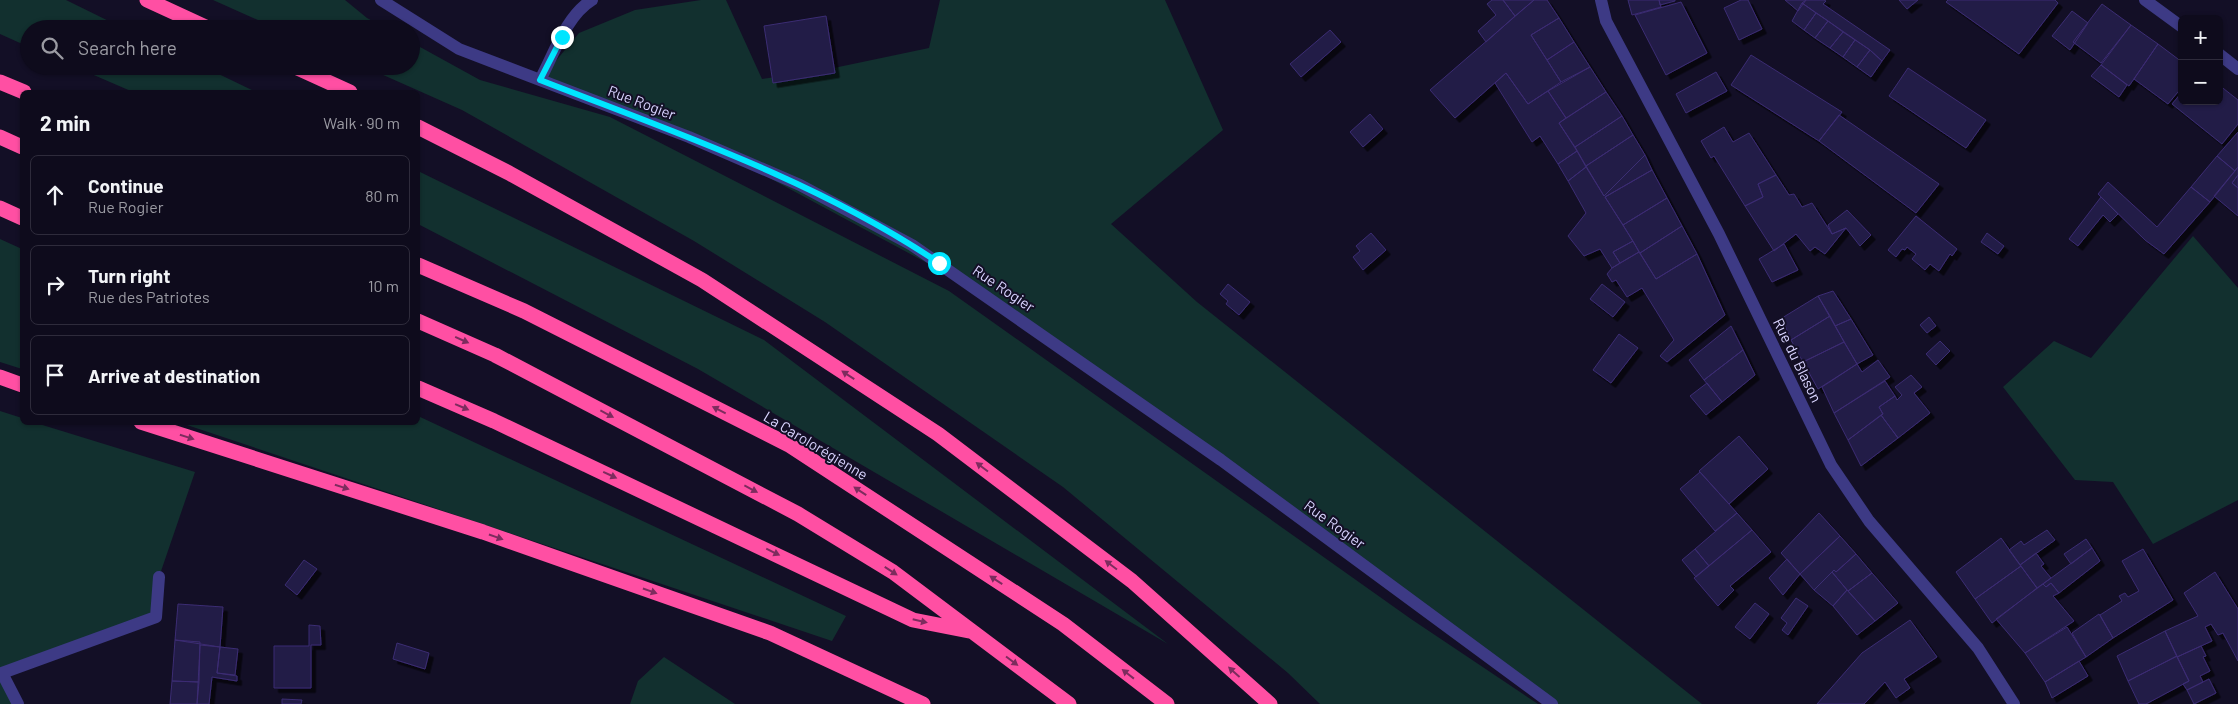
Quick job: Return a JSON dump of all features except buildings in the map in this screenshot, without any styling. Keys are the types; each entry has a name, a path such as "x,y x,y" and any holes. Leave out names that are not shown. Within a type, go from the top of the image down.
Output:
{"highway":[{"path":"147,0 190,20"},
{"path":"313,75 346,90"},
{"path":"0,82 20,90"},
{"path":"420,127 509,173 702,280 938,434 1132,581 1270,704"},
{"path":"0,137 20,146"},
{"path":"0,208 20,217"},
{"name":"La Carolorégienne","path":"420,266 524,311 788,445 1063,624 1167,704"},
{"path":"420,322 494,355 798,514 893,572 1069,704"},
{"path":"0,378 20,384"},
{"path":"420,389 520,433 913,620 973,632"},
{"path":"149,425 483,532 770,633 923,704"}],"street":[{"name":"Rue Rogier","path":"382,0 413,20"},
{"path":"540,80 570,23 582,6 592,0"},
{"name":"Rue du Blason","path":"1601,0 1606,21 1719,234 1831,465 1869,520 1978,648 2014,704"},
{"path":"2145,0 2178,24"},
{"name":"Rue Rogier","path":"420,24 459,49 688,137 800,185 912,245 1221,460 1552,704"},
{"path":"2223,57 2238,69"},
{"path":"18,704 2,673 156,617 159,577"}],"green space":[{"path":"0,0 66,0 107,20 20,20 20,43 0,34"},
{"path":"213,0 345,0 371,20 258,20"},
{"path":"701,0 726,0 762,79 829,69 929,48 940,0 1165,0 1223,130 1111,224 1197,302 1702,704 1552,704 979,291 710,146 540,80 579,33 635,10"},
{"path":"420,47 480,80 610,117 949,291 1411,619 1538,704 1320,704 1288,673 1063,487 825,322 694,241 462,110 383,75 420,75"},
{"path":"94,75 221,75 252,90 128,90"},
{"path":"420,172 764,340 1168,644 698,369 420,225"},
{"path":"2193,236 2238,288 2238,500 2153,544 2113,482 2075,480 2003,387 2054,341 2091,358"},
{"path":"0,239 20,248 20,368 0,362"},
{"path":"0,411 20,417 20,425 42,425 195,472 159,577 156,617 2,673 18,704 0,704"},
{"path":"420,417 846,616 832,641 187,425 420,425"},
{"path":"664,657 735,704 630,704 638,681"}],"route":[{"path":"562,37 540,80 688,137 800,185 912,245 939,263"}]}
